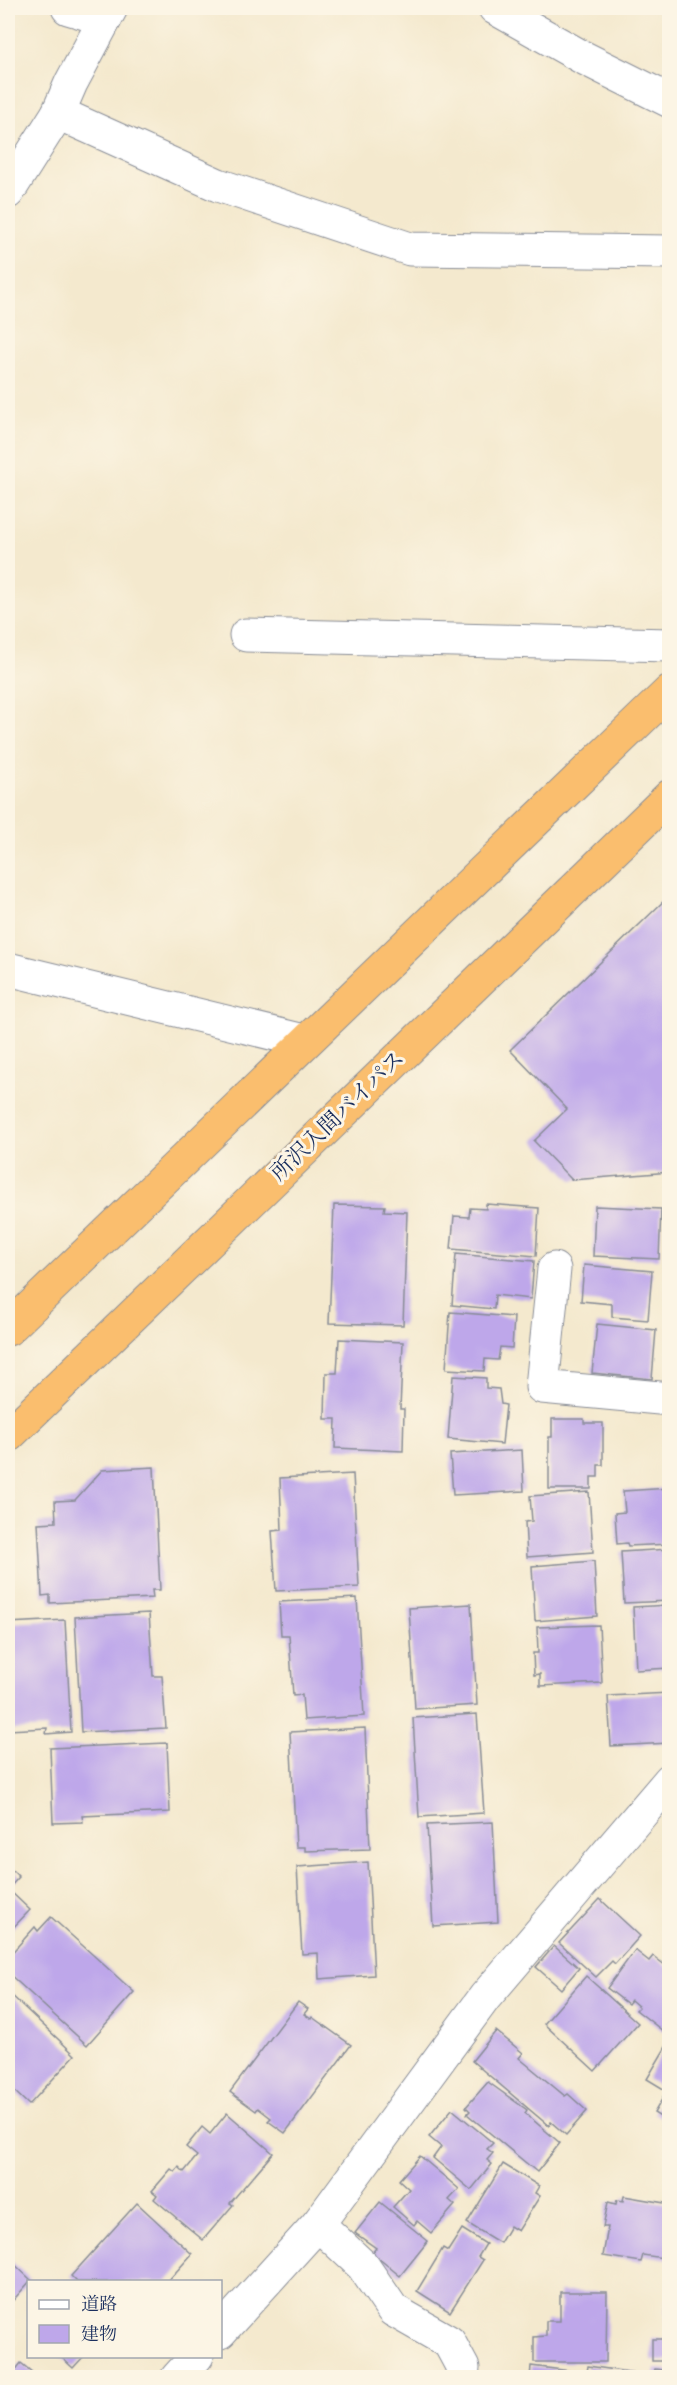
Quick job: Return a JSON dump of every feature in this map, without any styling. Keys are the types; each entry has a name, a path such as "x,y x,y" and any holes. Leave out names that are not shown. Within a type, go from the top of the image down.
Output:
{"highway":[{"path":"8,1329 669,691"},
{"name":"所沢入間バイパス","path":"8,1436 669,796"}],"street":[{"path":"8,192 58,112 108,13 68,8"},
{"path":"495,8 580,56 669,101"},
{"path":"58,112 218,185 410,249 669,252"},
{"path":"246,635 669,645"},
{"path":"8,969 304,1041"},
{"path":"554,1269 542,1387 669,1399"},
{"path":"222,2330 318,2224 485,1997 669,1780"},
{"path":"318,2224 363,2266 393,2310 449,2342 463,2368 461,2378"},
{"path":"177,2378 195,2358"}],"building":[{"path":"670,895 670,1172 572,1180 534,1141 567,1109 510,1050"},
{"path":"486,1204 539,1208 536,1256 451,1249 454,1216 469,1217 470,1208 486,1209"},
{"path":"334,1205 385,1206 384,1211 407,1212 403,1325 329,1323"},
{"path":"595,1206 661,1209 659,1259 593,1256"},
{"path":"456,1254 534,1261 531,1299 495,1295 494,1309 452,1305"},
{"path":"584,1265 652,1271 648,1320 612,1317 612,1304 581,1301"},
{"path":"450,1312 514,1317 512,1348 500,1347 498,1360 485,1359 484,1371 446,1369"},
{"path":"597,1324 656,1330 652,1379 592,1373"},
{"path":"339,1339 403,1342 400,1409 404,1409 403,1451 335,1448 336,1419 325,1419 326,1373 337,1373"},
{"path":"453,1376 486,1378 486,1388 499,1389 501,1404 506,1405 502,1444 448,1439"},
{"path":"552,1419 584,1419 584,1423 603,1423 603,1465 598,1465 598,1477 591,1477 591,1489 549,1489 549,1437 552,1437"},
{"path":"522,1450 524,1491 453,1495 450,1454"},
{"path":"154,1467 160,1590 152,1590 153,1598 50,1603 50,1595 42,1596 38,1523 56,1522 55,1501 75,1500 102,1470"},
{"path":"353,1474 359,1587 276,1591 272,1531 282,1530 280,1478"},
{"path":"670,1488 670,1544 628,1546 627,1543 617,1544 615,1513 625,1512 623,1491"},
{"path":"589,1492 593,1552 527,1557 525,1522 532,1521 530,1496"},
{"path":"670,1549 670,1601 624,1603 621,1552"},
{"path":"594,1561 597,1616 535,1621 532,1566"},
{"path":"357,1598 364,1716 304,1720 302,1695 293,1696 289,1635 281,1635 279,1602"},
{"path":"471,1604 477,1705 415,1709 409,1608"},
{"path":"670,1605 670,1668 636,1670 633,1607"},
{"path":"149,1613 153,1676 162,1676 166,1728 81,1732 75,1617"},
{"path":"65,1620 71,1732 46,1734 47,1728 8,1730 8,1623"},
{"path":"599,1625 602,1683 540,1686 540,1674 534,1675 533,1653 538,1653 537,1627"},
{"path":"670,1693 670,1743 611,1746 608,1696"},
{"path":"477,1714 484,1813 419,1817 413,1718"},
{"path":"365,1728 370,1849 305,1851 305,1847 296,1847 290,1732"},
{"path":"167,1743 170,1812 82,1816 83,1822 53,1823 50,1748"},
{"path":"493,1822 498,1922 433,1926 427,1825"},
{"path":"368,1862 374,1975 319,1979 318,1953 302,1954 297,1867"},
{"path":"8,1866 19,1877 8,1889"},
{"path":"8,1889 30,1910 8,1933"},
{"path":"600,1899 640,1936 615,1964 612,1961 596,1977 559,1943"},
{"path":"51,1917 134,1992 87,2045 8,1973 8,1957 35,1927 38,1931"},
{"path":"554,1946 579,1968 561,1989 536,1967"},
{"path":"635,1950 649,1961 653,1956 670,1969 670,2023 663,2031 636,2010 639,2007 631,2000 628,2004 607,1988"},
{"path":"586,1976 638,2023 595,2071 544,2024"},
{"path":"8,1992 75,2055 29,2105 11,2088 8,2091"},
{"path":"298,2002 308,2009 304,2014 311,2019 312,2017 351,2045 285,2133 268,2121 271,2118 258,2108 256,2111 230,2092"},
{"path":"496,2031 523,2053 519,2058 587,2111 566,2135 551,2122 549,2126 472,2061"},
{"path":"670,2040 670,2123 654,2113 667,2091 647,2079"},
{"path":"488,2082 527,2110 525,2113 560,2143 537,2172 467,2114 470,2111 466,2107"},
{"path":"452,2109 493,2143 487,2149 493,2153 487,2160 492,2164 471,2190 433,2158 441,2147 429,2137"},
{"path":"227,2113 273,2153 230,2203 233,2205 203,2240 154,2199 157,2195 152,2191 171,2169 175,2172 179,2167 184,2172 197,2156 186,2147 202,2127 210,2134"},
{"path":"420,2156 459,2189 449,2200 455,2205 431,2233 417,2221 414,2225 393,2207 409,2189 399,2180"},
{"path":"503,2164 539,2186 535,2193 540,2196 518,2231 510,2226 500,2243 467,2223"},
{"path":"624,2196 670,2204 670,2259 643,2255 641,2262 603,2256 608,2227 603,2227 608,2202 616,2204 617,2200 623,2201"},
{"path":"380,2202 428,2241 400,2276 372,2253 376,2248 355,2233"},
{"path":"137,2203 192,2254 169,2280 75,2280 71,2276"},
{"path":"462,2229 486,2244 478,2257 483,2260 450,2312 417,2291 443,2248 448,2251"},
{"path":"8,2258 31,2280 27,2280 27,2285 8,2306"},
{"path":"560,2292 607,2292 606,2362 534,2362 534,2337 546,2336 546,2321 560,2321"},
{"path":"666,2298 670,2298 670,2361 652,2361 652,2339 666,2339"},
{"path":"62,2358 82,2358 73,2368"},
{"path":"21,2363 39,2378 8,2378 8,2366 14,2372"},
{"path":"531,2366 578,2372 577,2378 530,2378"},
{"path":"588,2366 635,2373 635,2378 586,2378"},
{"path":"655,2369 670,2371 670,2378 653,2378"}]}
